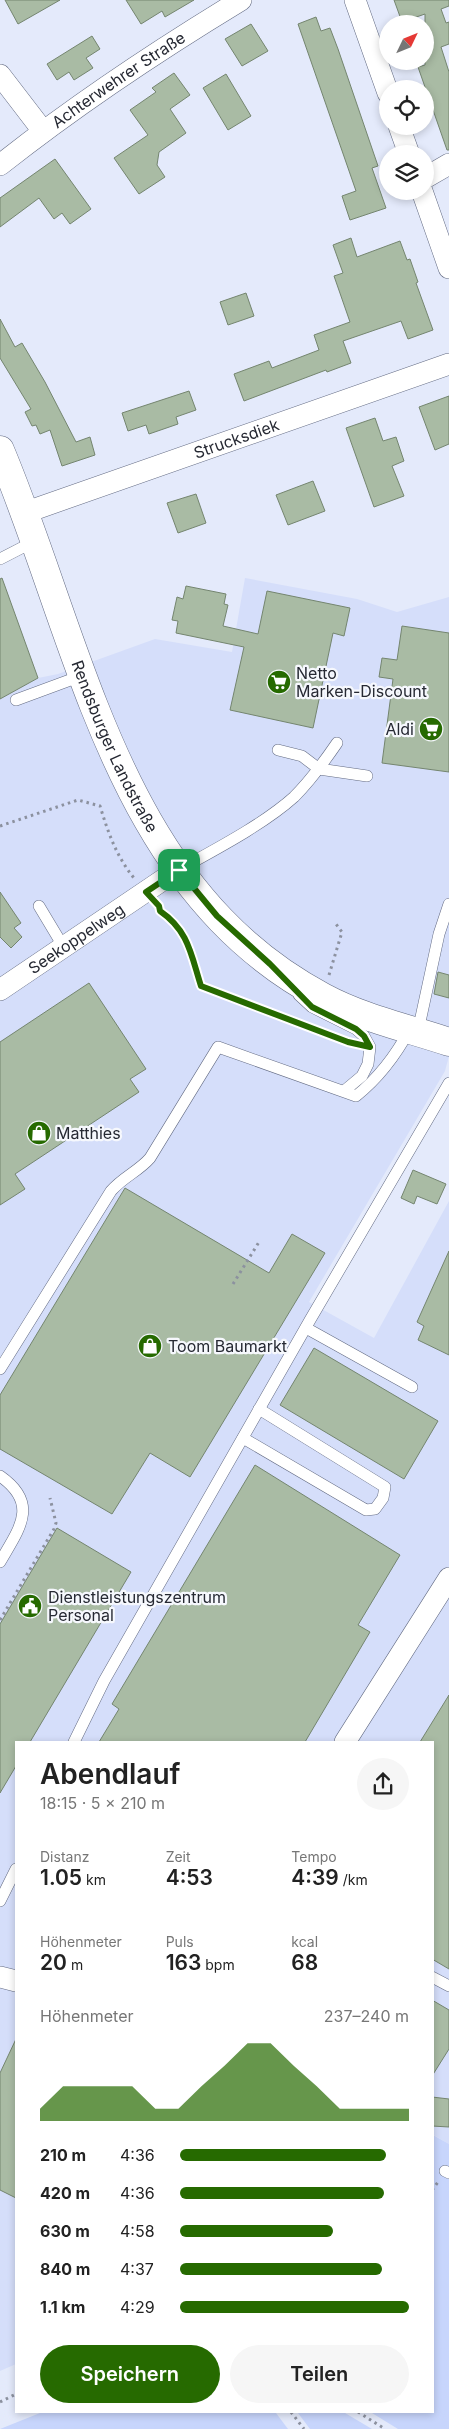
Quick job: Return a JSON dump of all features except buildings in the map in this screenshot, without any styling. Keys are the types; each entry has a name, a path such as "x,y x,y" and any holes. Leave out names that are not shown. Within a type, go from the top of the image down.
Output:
{"street":[{"name":"Achterwehrer Straße","path":"0,165 42,131 164,47 241,0"},
{"path":"355,0 383,80"},
{"path":"0,76 42,131"},
{"path":"434,173 449,164"},
{"path":"425,200 449,268"},
{"name":"Strucksdiek","path":"24,513 449,364"},
{"name":"Rendsburger Landstraße","path":"0,450 24,513 80,676 114,756 156,836 179,870 217,916 270,964 324,998 449,1042"},
{"name":"Seekoppelweg","path":"0,990 179,870"},
{"path":"346,1741 449,1578"},
{"path":"0,1977 15,1981"}],"lane":[{"path":"0,559 34,542"},
{"path":"16,700 80,676"},
{"path":"179,870 215,850 293,797 319,768 337,743"},
{"path":"278,750 302,756 319,768 367,776"},
{"path":"0,1369 111,1190 128,1175 142,1167 150,1158 218,1047 356,1096 387,1066 414,1030 439,934 449,904"},
{"path":"39,906 63,946"},
{"path":"270,964 312,1007 356,1029 364,1036 370,1047 368,1064 362,1076 344,1091"},
{"path":"74,1741 104,1681 259,1409 449,1083"},
{"path":"306,1328 412,1387"},
{"path":"243,1438 366,1510 375,1509 383,1498 384,1487 378,1482 259,1409"},
{"path":"0,1476 19,1494 22,1500 24,1515 21,1527 0,1562"},
{"path":"0,1901 15,1870"},
{"path":"434,1978 449,1986"}],"path":[{"path":"0,826 78,800 100,806 110,840 123,863 159,906 160,911 174,921 190,946 201,986 348,1042 370,1047"},
{"path":"324,998 342,932 336,924"},
{"path":"234,1284 259,1242"},
{"path":"0,1620 54,1529 56,1523 50,1498"},
{"path":"0,2402 15,2394"},
{"path":"292,2413 304,2429"},
{"path":"360,2413 385,2429"}],"shaded area":[{"path":"245,578 357,599 397,612 449,597 449,1056 445,1071 309,1302 374,1338 449,1201 449,2144 434,2135 434,1741 15,1741 15,2364 0,2371 0,699 38,678 58,674 155,639 232,652"},
{"path":"434,2136 449,2144 449,2429 398,2429 372,2413 434,2413"},
{"path":"40,2413 276,2413 288,2429 0,2429"},
{"path":"298,2413 345,2413 372,2429 310,2429"}],"place":[{"name":"Netto Marken-Discount","path":"279,682"},
{"name":"Aldi","path":"431,729"},
{"name":"Matthies","path":"39,1133"},
{"name":"Toom Baumarkt","path":"150,1346"},
{"name":"Dienstleistungszentrum Personal","path":"30,1606"}],"route":[{"path":"179,870 217,916 270,964 300,996 312,1007 356,1029 364,1036 370,1047 348,1042 201,986 190,946 174,921 160,911 159,906 146,892 179,870"}]}
